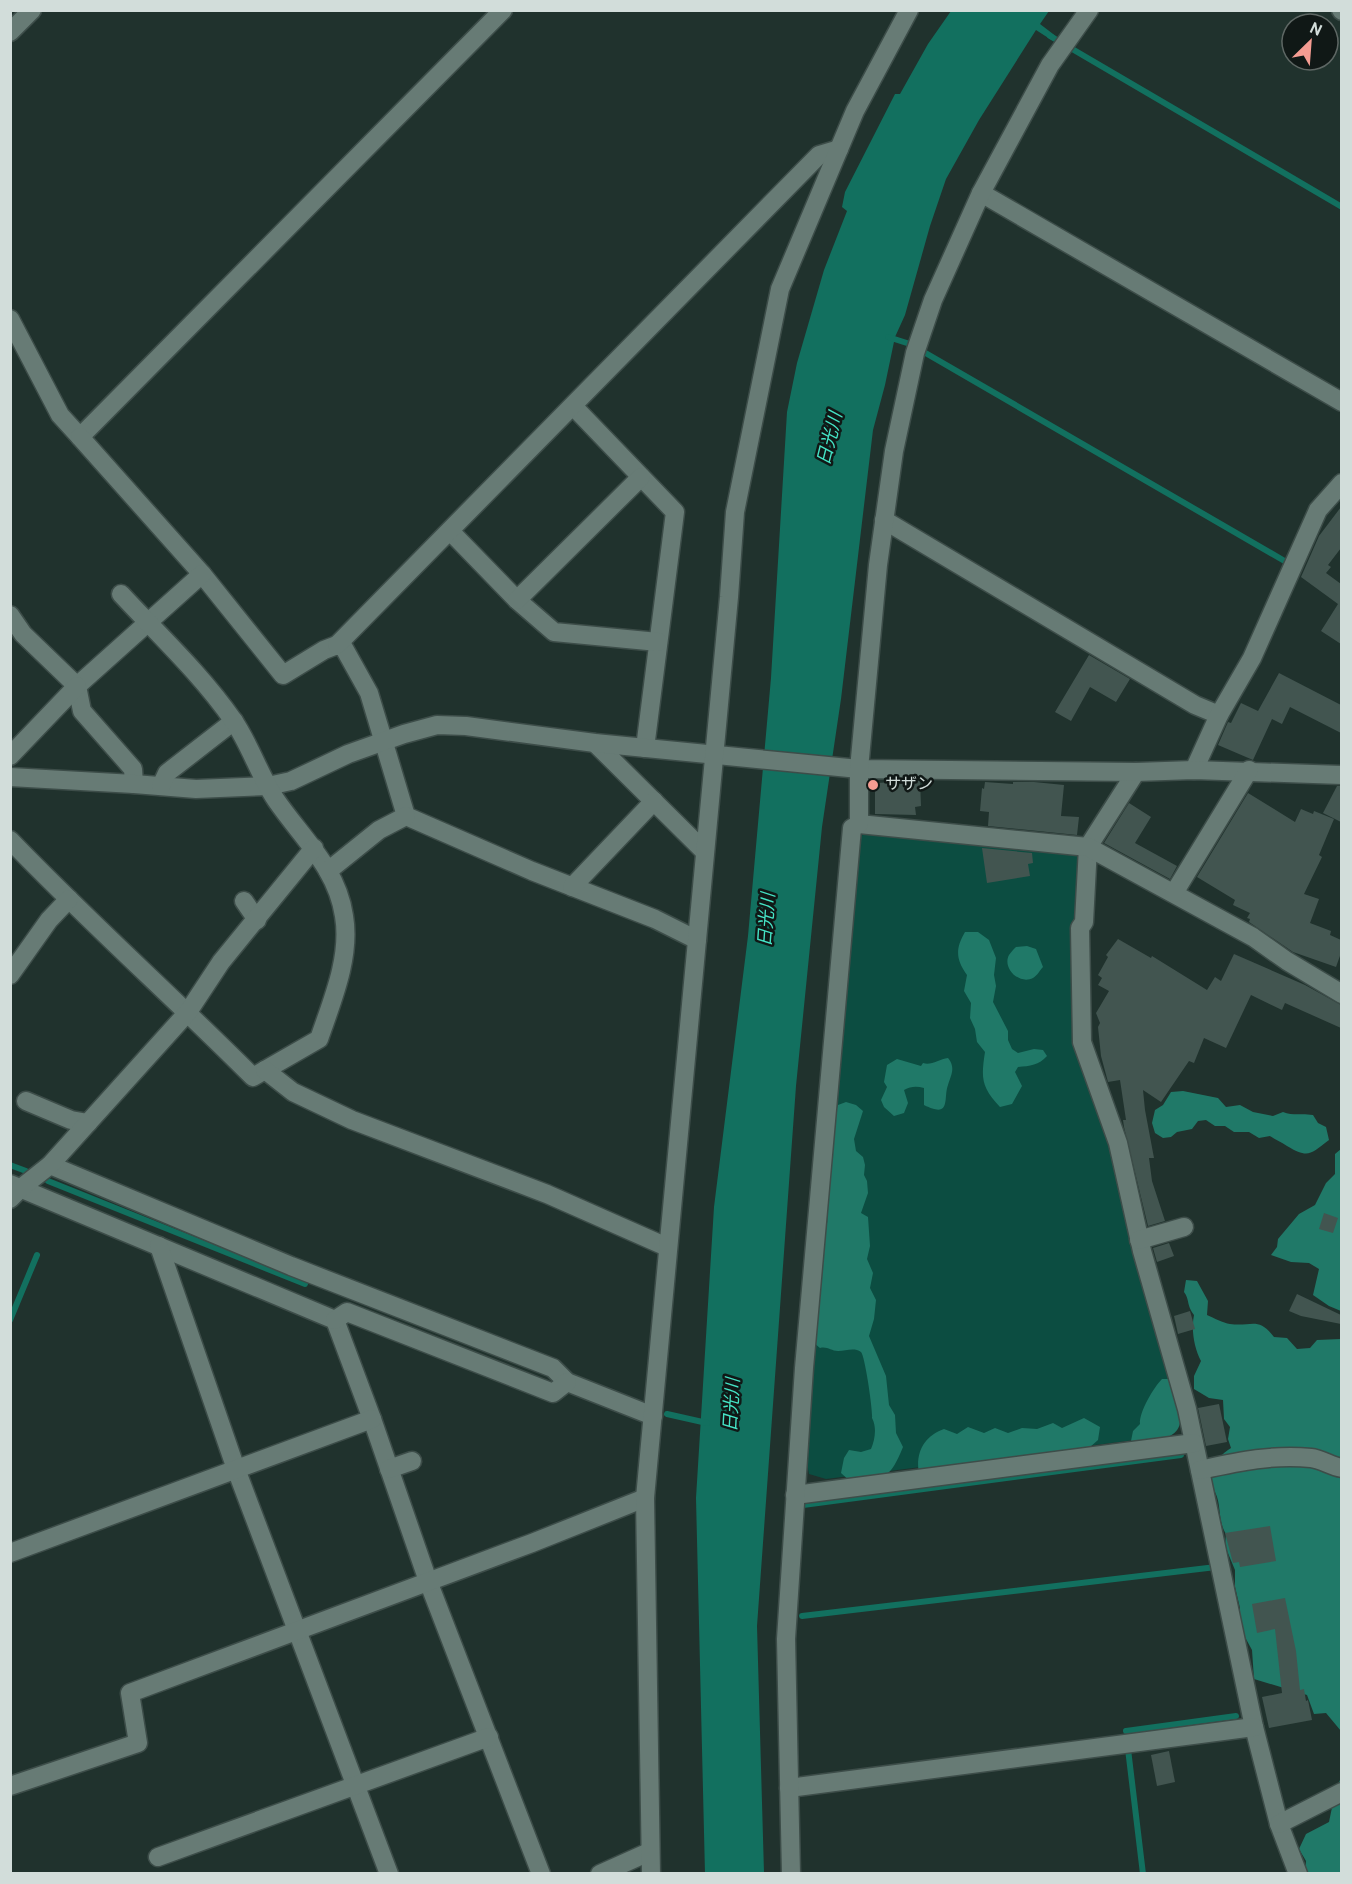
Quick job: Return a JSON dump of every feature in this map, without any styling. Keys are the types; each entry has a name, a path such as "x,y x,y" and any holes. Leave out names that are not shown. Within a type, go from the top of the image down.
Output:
{"street":[{"path":"10,32 32,10"},
{"path":"80,437 503,10"},
{"path":"651,1874 645,1498 735,513 780,289 855,111 909,10"},
{"path":"858,824 859,769 884,520 894,451 915,353 933,300 981,193 1050,65 1089,10"},
{"path":"10,319 60,415 202,574 283,675 324,650 337,645 819,155 839,149"},
{"path":"981,193 1341,402"},
{"path":"573,406 675,512 645,748"},
{"path":"518,600 641,477"},
{"path":"1194,770 1219,715 1252,658 1318,510 1341,483"},
{"path":"884,520 1196,705 1219,715"},
{"path":"450,531 518,600 554,632 658,642"},
{"path":"10,756 77,686 202,574"},
{"path":"10,840 253,1077 319,1039 337,988 344,950 345,917 336,885 314,848 289,819 268,786 234,721 206,686 121,594"},
{"path":"10,615 23,634 77,686 82,711 133,769 134,784"},
{"path":"337,645 344,648 369,693 406,816"},
{"path":"161,786 167,773 234,721"},
{"path":"10,777 196,789 268,786 291,781 348,754 437,725 466,726 595,743 859,769 1136,772 1249,770 1341,775"},
{"path":"595,743 704,851"},
{"path":"1174,893 1249,770"},
{"path":"1136,772 1088,847 1083,922 1080,928 1082,1042 1118,1143 1139,1240 1187,1409 1254,1727 1279,1824 1298,1874"},
{"path":"572,887 654,801"},
{"path":"328,871 379,830 406,816"},
{"path":"406,816 572,887 655,919 697,940"},
{"path":"791,1874 786,1639 804,1368 852,828 858,824 1088,847 1253,937 1341,994"},
{"path":"14,1190 50,1165 188,1012 221,962 314,848"},
{"path":"10,975 49,920 69,899"},
{"path":"244,901 257,920"},
{"path":"266,1070 293,1092 352,1120 547,1194 667,1247"},
{"path":"26,1101 71,1120 88,1123"},
{"path":"50,1165 291,1266 553,1368 567,1382 653,1416"},
{"path":"14,1190 159,1246 335,1320 428,1581 541,1874"},
{"path":"1139,1240 1184,1227"},
{"path":"159,1246 236,1470 389,1874"},
{"path":"335,1320 347,1312 553,1393 567,1382"},
{"path":"10,1553 372,1419"},
{"path":"795,1495 1194,1443"},
{"path":"1200,1470 1259,1457 1279,1456 1314,1458 1341,1468"},
{"path":"389,1469 412,1461"},
{"path":"10,1786 138,1743 130,1693 645,1498"},
{"path":"789,1788 1254,1727"},
{"path":"158,1857 489,1737"},
{"path":"1279,1824 1341,1792"},
{"path":"600,1874 649,1852"}],"shaded area":[{"path":"863,834 1082,851 1079,921 1071,922 1074,1048 1109,1145 1178,1415 1166,1436 826,1479 809,1474 806,1458 860,839"},
{"path":"965,932 978,932 989,940 996,958 994,975 996,986 993,1002 1008,1031 1008,1040 1012,1049 1018,1053 1034,1049 1043,1050 1047,1056 1034,1064 1018,1067 1015,1072 1022,1086 1012,1104 1000,1107 989,1094 984,1082 985,1052 977,1042 970,1018 971,1003 964,991 967,975 959,959 958,949"},
{"path":"1027,946 1036,949 1043,967 1028,980 1013,974 1007,960 1016,947"},
{"path":"948,1058 952,1065 952,1072 943,1108 939,1110 924,1105 924,1088 916,1087 904,1090 908,1103 904,1113 894,1116 884,1107 881,1100 887,1087 884,1082 887,1065 897,1059 921,1066 923,1063 929,1064"},
{"path":"1183,1091 1218,1098 1226,1107 1240,1105 1253,1112 1273,1116 1283,1112 1313,1115 1318,1123 1326,1127 1329,1140 1305,1154 1270,1136 1259,1138 1249,1132 1234,1132 1225,1126 1215,1126 1206,1120 1198,1121 1192,1129 1163,1138 1155,1133 1152,1123 1155,1110 1163,1105 1171,1092"},
{"path":"846,1102 856,1105 863,1111 854,1139 856,1151 863,1157 868,1193 861,1213 868,1217 870,1246 867,1259 873,1273 870,1288 876,1300 869,1336 886,1376 889,1405 895,1415 896,1433 903,1447 894,1466 885,1475 852,1483 841,1473 844,1458 849,1450 861,1452 871,1449 875,1434 863,1356 856,1350 836,1351 820,1348 814,1343 827,1226 827,1179 831,1136 838,1105"},
{"path":"1341,1149 1341,1311 1313,1295 1319,1269 1309,1263 1291,1262 1271,1255 1277,1247 1278,1239 1299,1214 1315,1205 1326,1183 1335,1174 1335,1154"},
{"path":"1186,1280 1197,1281 1208,1301 1207,1315 1221,1322 1238,1325 1259,1324 1274,1337 1287,1338 1297,1349 1310,1348 1317,1340 1341,1339 1341,1731 1326,1713 1314,1714 1307,1695 1254,1679 1252,1650 1240,1628 1235,1570 1225,1546 1226,1534 1210,1479 1216,1463 1231,1448 1228,1439 1230,1427 1224,1419 1223,1400 1209,1398 1194,1389 1194,1376 1201,1361 1194,1338 1194,1315 1184,1292"},
{"path":"1162,1379 1173,1379 1180,1411 1177,1430 1162,1439 1130,1446 1133,1431 1140,1424 1144,1407"},
{"path":"1084,1418 1100,1427 1098,1440 1081,1455 919,1474 918,1459 922,1446 931,1436 944,1429 957,1434 968,1427 984,1433 995,1428 1008,1433 1022,1428 1037,1429 1053,1423 1062,1428"},
{"path":"1341,1778 1341,1873 1305,1873 1306,1861 1299,1849 1306,1834 1329,1822 1336,1788"}],"water":[{"name":"日光川","path":"951,11 1049,11 1040,24 1057,37 1053,41 1036,30 979,120 946,179 905,315 895,337 873,430 841,699 822,827 796,1086 757,1626 764,1873 705,1874 696,1498 714,1207 748,936 771,678 787,412 797,363 824,270 847,211 842,207 845,192 895,94 900,94 928,44"}],"building":[{"path":"1341,507 1341,548 1328,565 1331,567 1326,573 1341,584 1341,644 1321,631 1338,604 1301,577 1319,536"},
{"path":"1089,655 1130,679 1116,702 1090,687 1071,721 1055,712"},
{"path":"1279,673 1341,705 1341,733 1290,707 1282,724 1272,719 1253,760 1218,745 1228,722 1231,723 1241,703 1258,711"},
{"path":"920,781 921,806 915,807 916,815 875,814 875,783"},
{"path":"985,782 1013,784 1013,782 1034,782 1064,785 1061,816 1079,817 1077,835 988,826 989,812 980,811 982,788 984,789"},
{"path":"1337,786 1341,786 1341,822 1323,813"},
{"path":"1248,793 1295,822 1301,809 1313,814 1314,811 1334,819 1319,855 1322,857 1304,894 1319,899 1310,923 1331,931 1330,935 1341,940 1341,953 1336,967 1293,952 1249,922 1250,919 1247,918 1250,913 1233,905 1235,900 1197,877"},
{"path":"1129,803 1151,817 1135,843 1177,866 1170,879 1104,843"},
{"path":"982,848 1032,853 1033,863 1028,864 1030,876 987,883"},
{"path":"1118,939 1151,958 1152,956 1207,990 1215,977 1221,981 1234,954 1305,985 1341,1005 1341,1028 1285,1003 1282,1010 1251,995 1226,1048 1204,1038 1194,1063 1189,1061 1161,1102 1143,1090 1154,1158 1149,1158 1152,1181 1165,1221 1148,1226 1124,1127 1123,1120 1126,1120 1120,1080 1108,1082 1101,1056 1098,1027 1100,1023 1096,1013 1109,991 1098,985 1102,978 1098,975 1108,957 1106,955"},
{"path":"1324,1213 1338,1218 1333,1233 1319,1229"},
{"path":"1169,1243 1174,1256 1157,1262 1153,1248"},
{"path":"1297,1294 1341,1315 1341,1324 1301,1316 1289,1311"},
{"path":"1190,1311 1195,1329 1178,1334 1174,1316"},
{"path":"1219,1404 1227,1442 1206,1446 1198,1408"},
{"path":"1270,1526 1276,1561 1240,1567 1239,1562 1233,1563 1225,1533"},
{"path":"1285,1598 1296,1651 1300,1690 1304,1689 1312,1720 1269,1728 1262,1697 1282,1693 1275,1629 1257,1633 1252,1604"},
{"path":"1169,1751 1175,1782 1157,1786 1151,1755"}],"waterway":[{"path":"1050,36 1342,207"},
{"path":"888,337 910,344 1288,563"},
{"path":"10,1165 26,1171"},
{"path":"48,1181 305,1284"},
{"path":"10,1320 37,1255"},
{"path":"667,1414 707,1423"},
{"path":"803,1505 1181,1455"},
{"path":"802,1616 1216,1567"},
{"path":"1126,1731 1236,1716"},
{"path":"1128,1749 1143,1874"}],"place":[{"name":"サザン","path":"873,785"}]}
